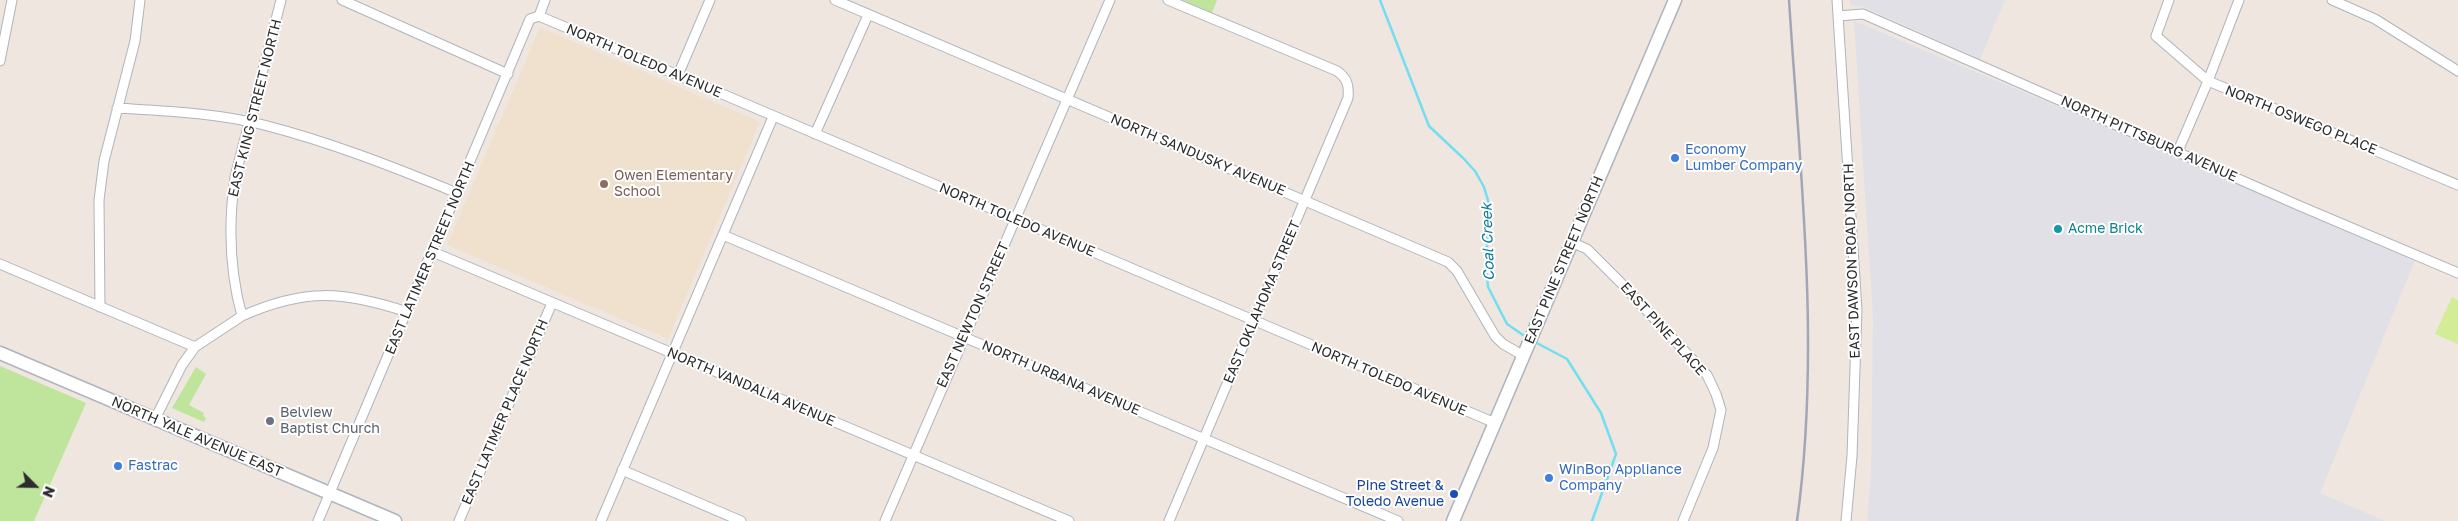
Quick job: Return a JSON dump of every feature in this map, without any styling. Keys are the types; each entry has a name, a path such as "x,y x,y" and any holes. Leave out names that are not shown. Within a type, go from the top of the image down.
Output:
{"main road":[{"name":"EAST PINE STREET NORTH","path":"1453,521 1675,0"},
{"name":"NORTH YALE AVENUE EAST","path":"0,353 395,521"}],"street":[{"path":"0,61 12,0"},
{"path":"100,307 99,200 104,161 135,42 140,0"},
{"name":"EAST KING STREET NORTH","path":"242,316 231,261 229,233 235,177 281,0"},
{"path":"342,0 508,74"},
{"name":"EAST LATIMER STREET NORTH","path":"318,521 530,19 539,16 546,0"},
{"path":"678,76 710,0"},
{"name":"NORTH SANDUSKY AVENUE","path":"834,0 1448,262 1457,271 1496,336 1503,344 1525,353"},
{"name":"EAST NEWTON STREET","path":"885,521 1110,0"},
{"name":"EAST OKLAHOMA STREET","path":"1168,0 1337,71 1347,81 1348,98 1169,521"},
{"name":"EAST DAWSON ROAD NORTH","path":"1837,0 1857,310 1852,456 1846,521"},
{"name":"NORTH OSWEGO PLACE","path":"2169,0 2156,36 2208,81 2458,185"},
{"path":"2178,151 2208,81 2239,0"},
{"path":"2332,0 2375,19 2458,71"},
{"name":"NORTH PITTSBURG AVENUE","path":"1838,16 1863,14 2300,206 2458,273"},
{"path":"815,134 868,15"},
{"name":"NORTH TOLEDO AVENUE","path":"539,16 1495,423"},
{"path":"117,108 176,112 250,122 391,166 457,193"},
{"path":"601,521 773,117"},
{"name":"NORTH URBANA AVENUE","path":"724,235 1398,521"},
{"name":"EAST PINE PLACE","path":"1571,242 1586,249 1620,282 1707,374 1716,394 1720,410 1713,448 1683,521"},
{"name":"NORTH VANDALIA AVENUE","path":"432,252 661,350 673,352 1069,521"},
{"path":"0,264 195,347"},
{"path":"155,419 182,365 195,347 242,316 269,304 314,295 358,298 407,312"},
{"name":"EAST LATIMER PLACE NORTH","path":"459,521 552,303"},
{"path":"622,470 741,521"}],"shaded area":[{"path":"1850,0 2005,0 1980,59 1864,7 1850,5"},
{"name":"Acme Brick","path":"1854,21 2114,130 2415,260 2320,493 2385,521 1867,521 1871,473 1873,318"},
{"name":"Owen Elementary School","path":"540,27 760,122 668,339 447,245"}],"green space":[{"path":"1183,0 1217,0 1212,13"},
{"path":"2452,297 2458,300 2458,344 2435,334"},
{"path":"0,366 86,403 34,521 0,521"},
{"path":"196,367 206,374 189,405 204,413 203,416 206,418 204,422 172,408"}],"waterway":[{"name":"Coal Creek","path":"1380,0 1429,126 1475,171 1484,187 1489,204 1486,266 1488,287 1507,324 1526,337"},
{"name":"Coal Creek","path":"1533,341 1567,359 1601,413 1616,454 1592,521"}],"railway":[{"path":"1789,0 1803,195 1808,326 1804,456 1797,521"}],"place":[{"name":"Economy Lumber Company","path":"1675,158"},
{"name":"Owen Elementary School","path":"604,184"},
{"name":"Acme Brick","path":"2058,229"},
{"name":"Belview Baptist Church","path":"270,421"},
{"name":"Fastrac","path":"118,466"},
{"name":"WinBop Appliance Company","path":"1549,478"},
{"name":"Pine Street & Toledo Avenue","path":"1454,494"}]}
